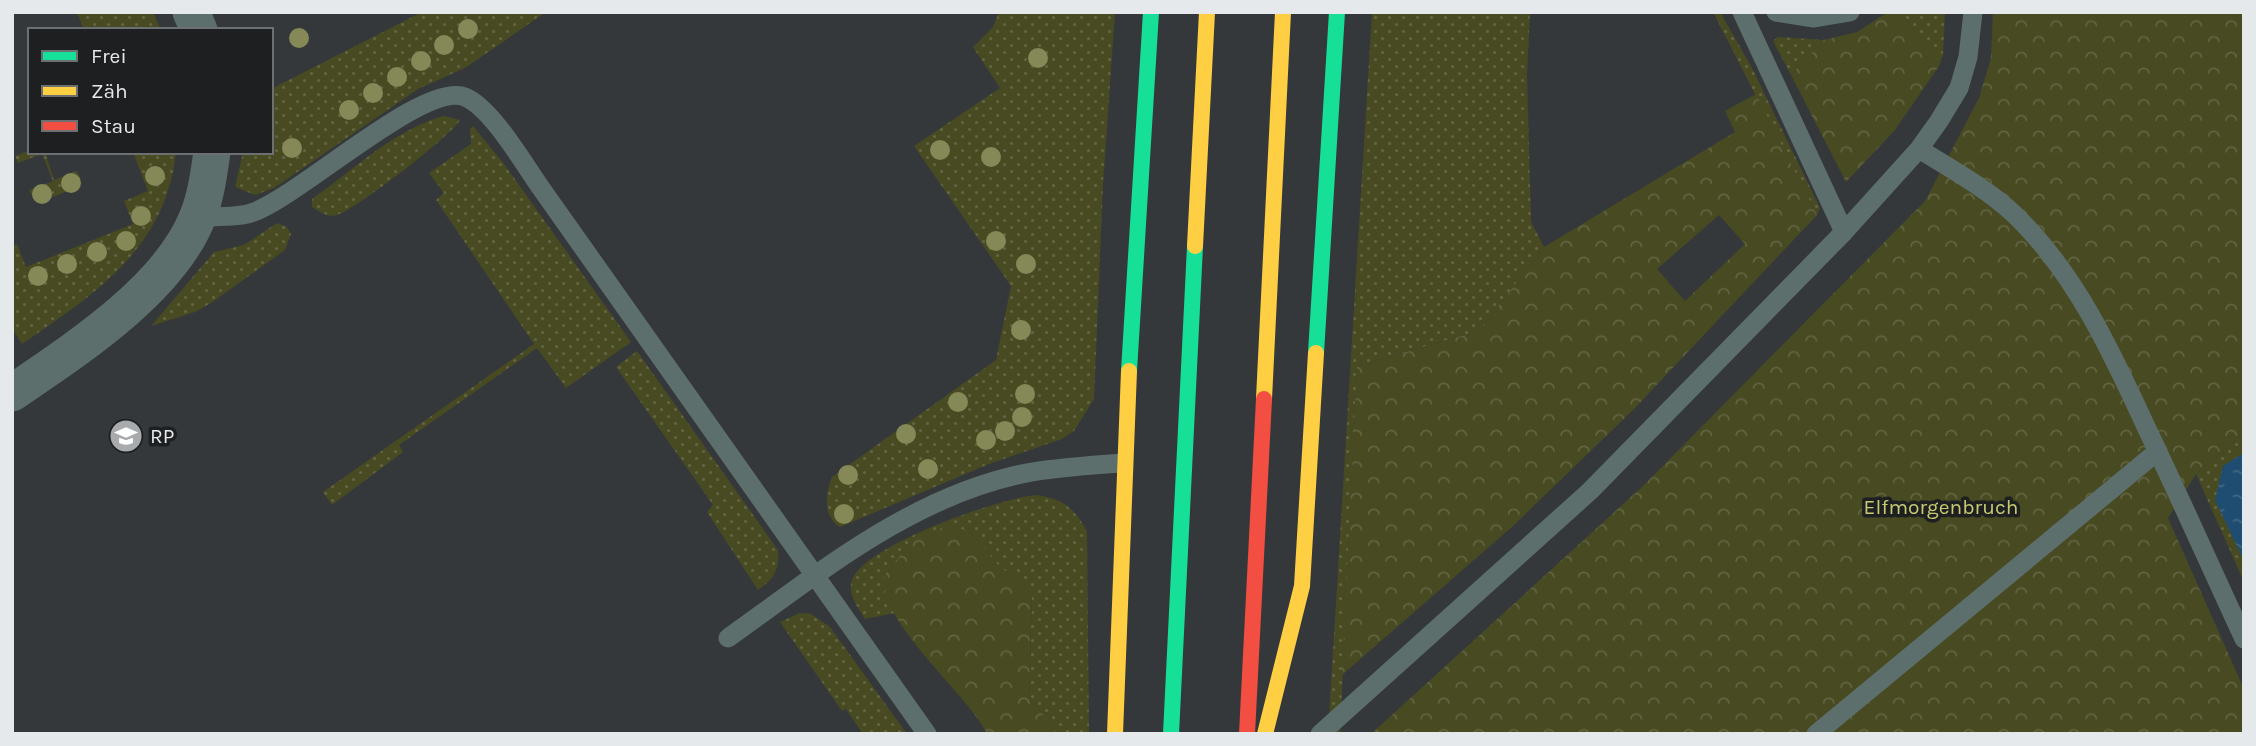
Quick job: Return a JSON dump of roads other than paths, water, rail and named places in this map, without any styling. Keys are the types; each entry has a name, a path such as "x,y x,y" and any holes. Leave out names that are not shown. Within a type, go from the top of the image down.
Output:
{"highway":[{"path":"1115,734 1123,463 1151,12"},
{"path":"1171,734 1207,12"},
{"path":"1247,734 1283,12"},
{"path":"1265,734 1302,586 1338,12"}],"street":[{"path":"191,12 198,28"},
{"path":"12,393 119,317 176,253 198,217 212,154"}],"lane":[{"path":"1742,12 1844,232"},
{"path":"1776,12 1814,18 1850,12"},
{"path":"1320,734 1590,491 1844,232 1919,149 1959,88 1968,57 1973,12"},
{"path":"198,217 251,213 419,104 457,94 468,98 487,115 519,158 927,734"},
{"path":"1919,149 1958,173 2014,214 2046,249 2074,286 2113,355 2244,639"},
{"path":"1816,734 2158,451"},
{"path":"728,638 862,542 909,516 979,486 1031,472 1123,463"}],"water":[{"path":"2244,453 2244,561 2215,500 2223,466"}],"place":[{"name":"RP","path":"126,436"}],"park label":[{"name":"Elfmorgenbruch","path":"1941,507"}]}
